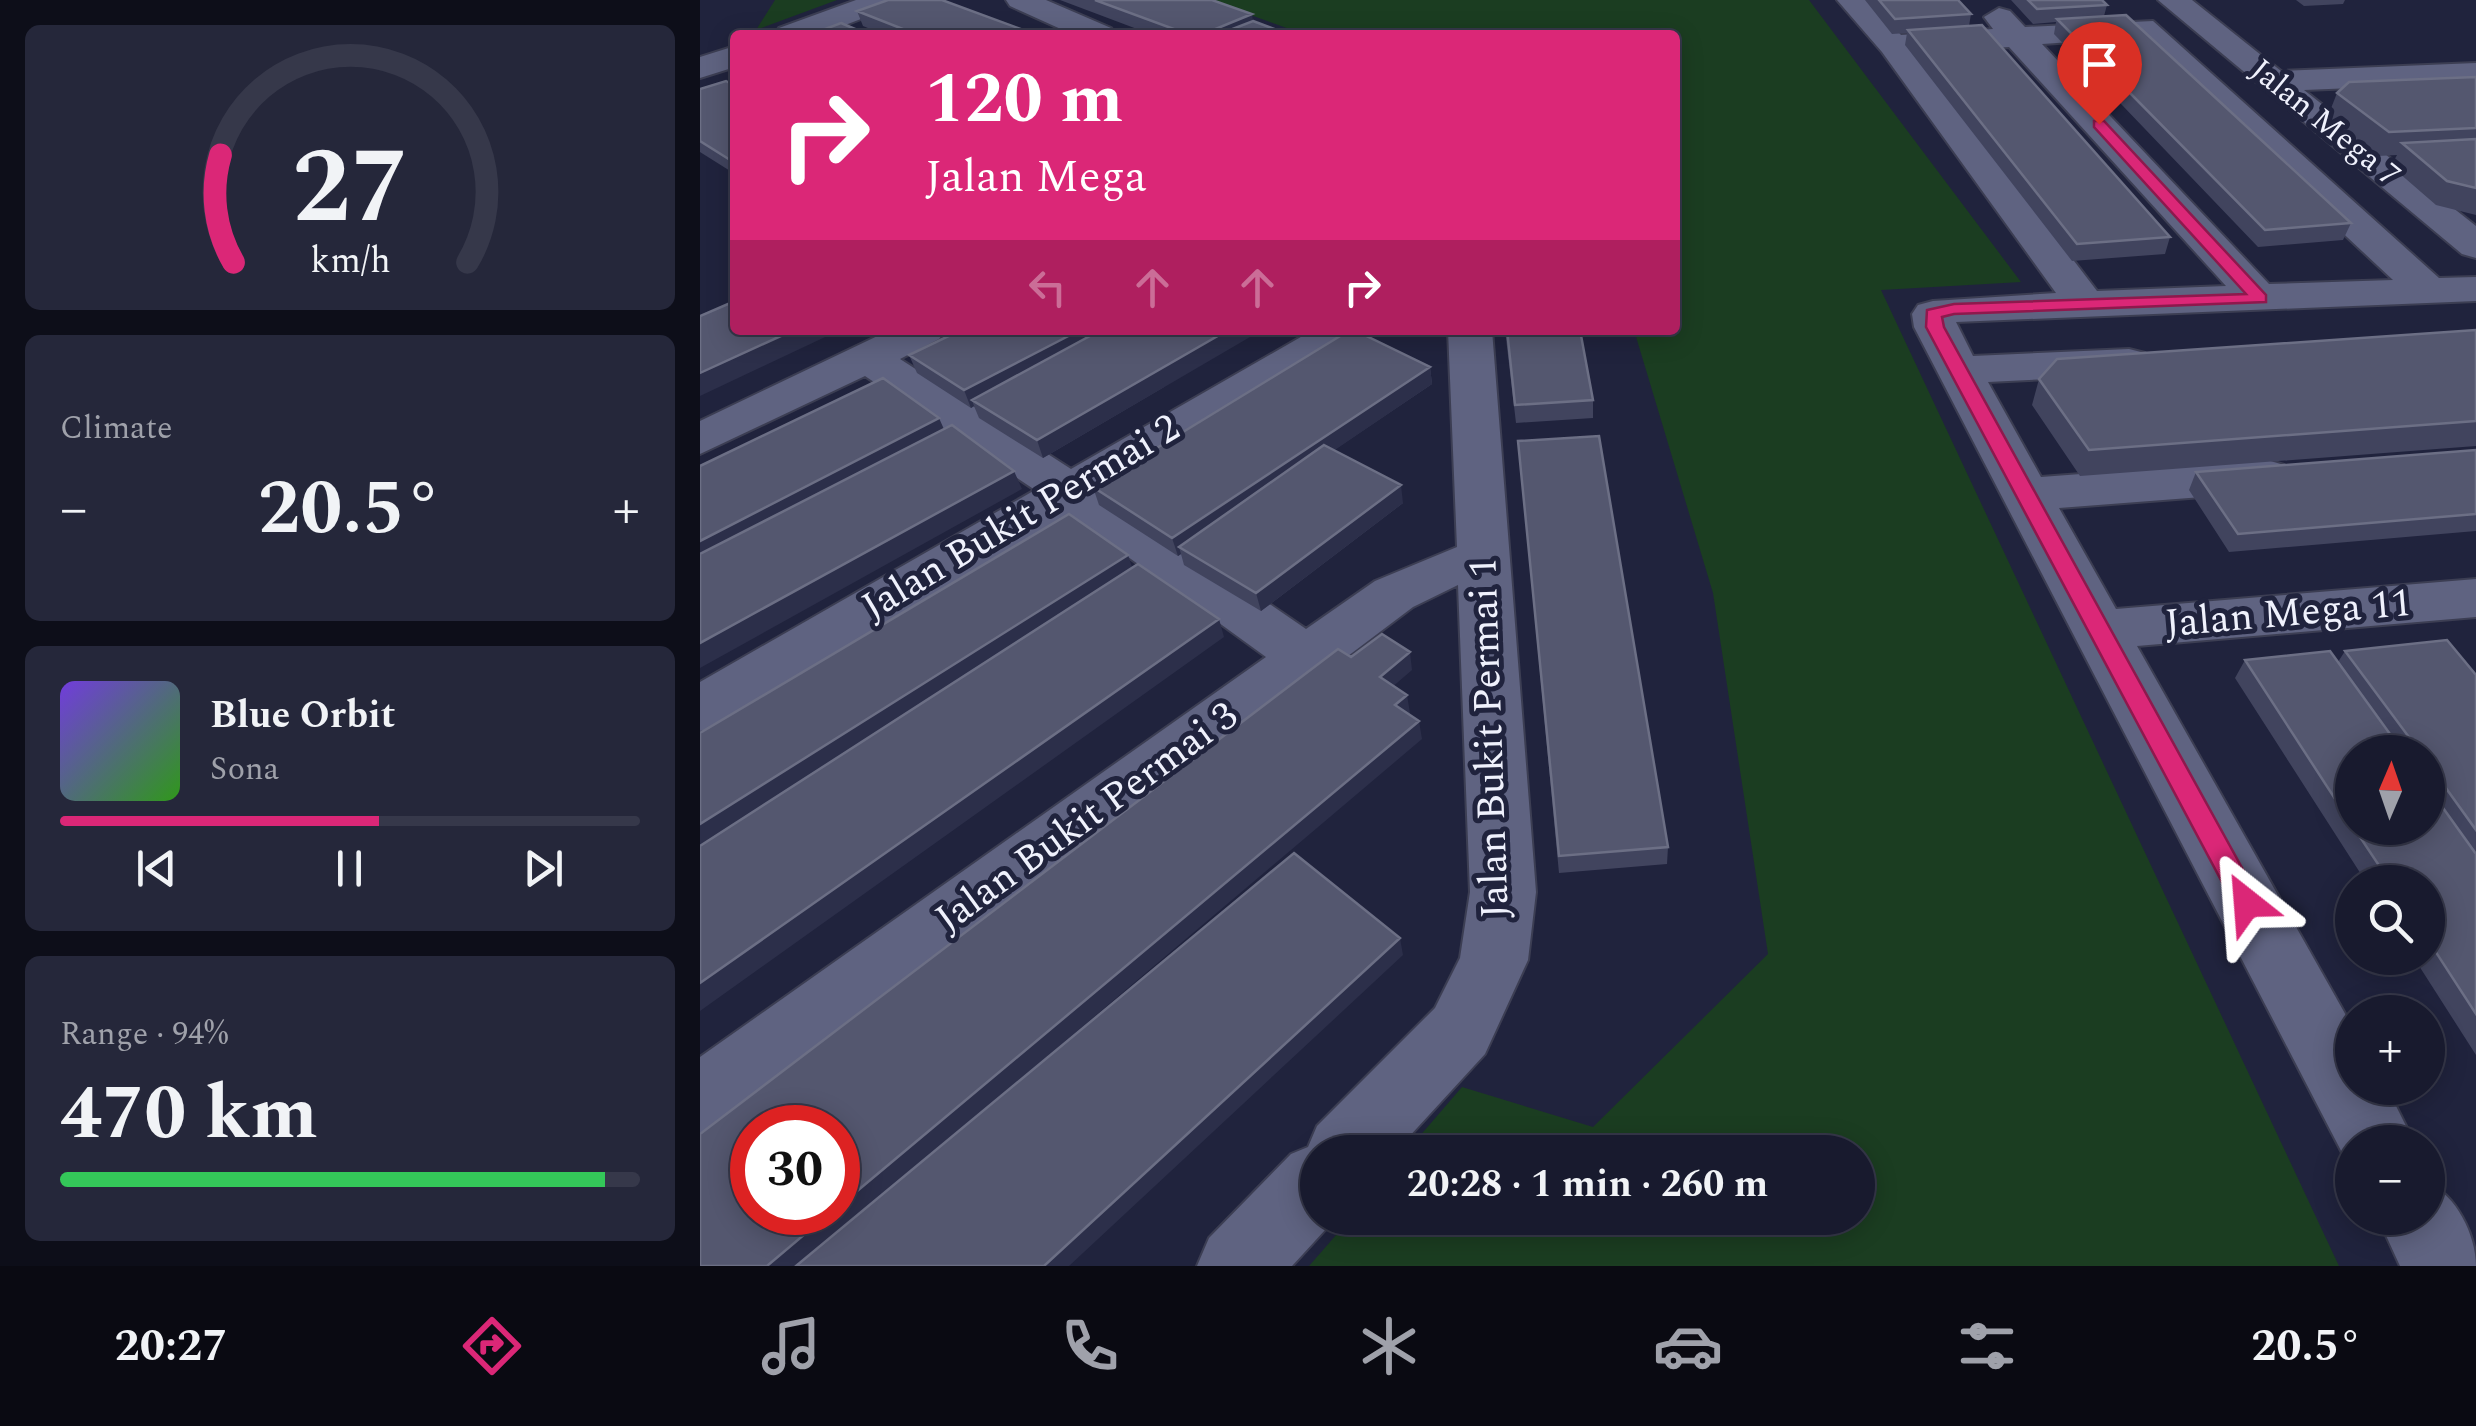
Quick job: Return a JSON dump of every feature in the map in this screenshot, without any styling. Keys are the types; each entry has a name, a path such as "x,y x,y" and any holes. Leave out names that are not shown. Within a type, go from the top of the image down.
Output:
{"street":[{"path":"803,30 884,0"},
{"path":"1021,0 1089,30"},
{"path":"1852,0 1893,45 2086,305"},
{"path":"1984,0 2260,299"},
{"name":"Jalan Mega 7","path":"2174,0 2468,234"},
{"path":"1893,45 2142,28 2429,291"},
{"path":"700,68 730,58"},
{"path":"2288,91 2476,74"},
{"path":"2288,91 2476,96"},
{"path":"2375,163 2426,160"},
{"path":"2368,1125 1958,370 1933,314 1954,309 2476,288"},
{"path":"700,439 913,335"},
{"name":"Jalan Bukit Permai 2","path":"700,709 1335,335"},
{"name":"Jalan Bukit Permai 1","path":"1360,1135 1460,1031 1494,960 1503,892 1470,335"},
{"path":"867,357 1068,489 1307,658"},
{"path":"1958,370 2176,360"},
{"path":"2026,494 2320,472"},
{"name":"Jalan Bukit Permai 3","path":"700,1100 1394,594 1426,577 1485,556"},
{"name":"Jalan Mega 11","path":"2099,630 2476,598"},
{"path":"1237,1266 1300,1200"},
{"path":"2427,1235 2444,1266"}],"green space":[{"path":"775,0 837,0 756,30"},
{"path":"1209,0 1809,0 2021,282 1881,290 2339,1266 1309,1266 1336,1235 1875,1235 1875,1135 1421,1135 1462,1087 1593,1127 1768,954 1713,593 1636,335 1680,335 1680,30 1292,30"}],"building":[{"path":"888,0 942,0 1023,30 905,30 857,11"},
{"path":"1095,0 1212,0 1252,14 1213,30 1176,30"},
{"path":"1879,0 1958,0 1971,14 1895,19"},
{"path":"2028,0 2102,0 2107,5 2037,9"},
{"path":"2126,15 2351,223 2265,230 2057,19"},
{"path":"1253,21 1277,30 1230,30"},
{"path":"841,23 857,30 822,30"},
{"path":"1982,25 2170,237 2077,244 1908,30"},
{"path":"2476,77 2476,128 2389,132 2337,93 2349,82"},
{"path":"730,83 730,160 700,141 700,89"},
{"path":"2476,139 2476,188 2447,181 2402,143"},
{"path":"730,303 730,335 783,335 700,373 700,316"},
{"path":"2476,330 2476,421 2089,450 2039,379 2057,359"},
{"path":"951,335 1070,335 964,390 909,355"},
{"path":"1092,335 1219,335 1037,440 972,400"},
{"path":"1342,335 1364,335 1430,367 1172,538 1093,487"},
{"path":"1508,335 1581,335 1593,400 1515,405"},
{"path":"883,378 939,418 700,541 700,466"},
{"path":"952,425 1014,471 700,643 700,554"},
{"path":"1599,436 1668,847 1559,856 1518,441"},
{"path":"1324,445 1401,485 1256,593 1179,547"},
{"path":"2476,450 2476,514 2238,534 2196,472"},
{"path":"1069,514 1128,555 700,824 700,733"},
{"path":"1138,564 1219,619 700,983 700,846"},
{"path":"1382,634 1410,652 1380,677 1407,695 1395,705 1419,721 860,1189 860,1105 738,1105 1338,649 1351,657"},
{"path":"2447,640 2476,675 2476,830 2445,787 2445,735 2407,735 2345,651"},
{"path":"2330,651 2391,735 2335,735 2335,799 2245,660"},
{"path":"2445,811 2476,854 2476,1014 2445,966 2445,865 2379,865 2365,845 2445,845"},
{"path":"1294,853 1400,938 1044,1266 796,1266 833,1235 860,1235 860,1213"},
{"path":"730,1111 730,1235 804,1235 767,1266 700,1266 700,1134"}],"route":[{"path":"2099,124 2260,299 1954,309 1933,314 1935,327 2247,903"}]}
